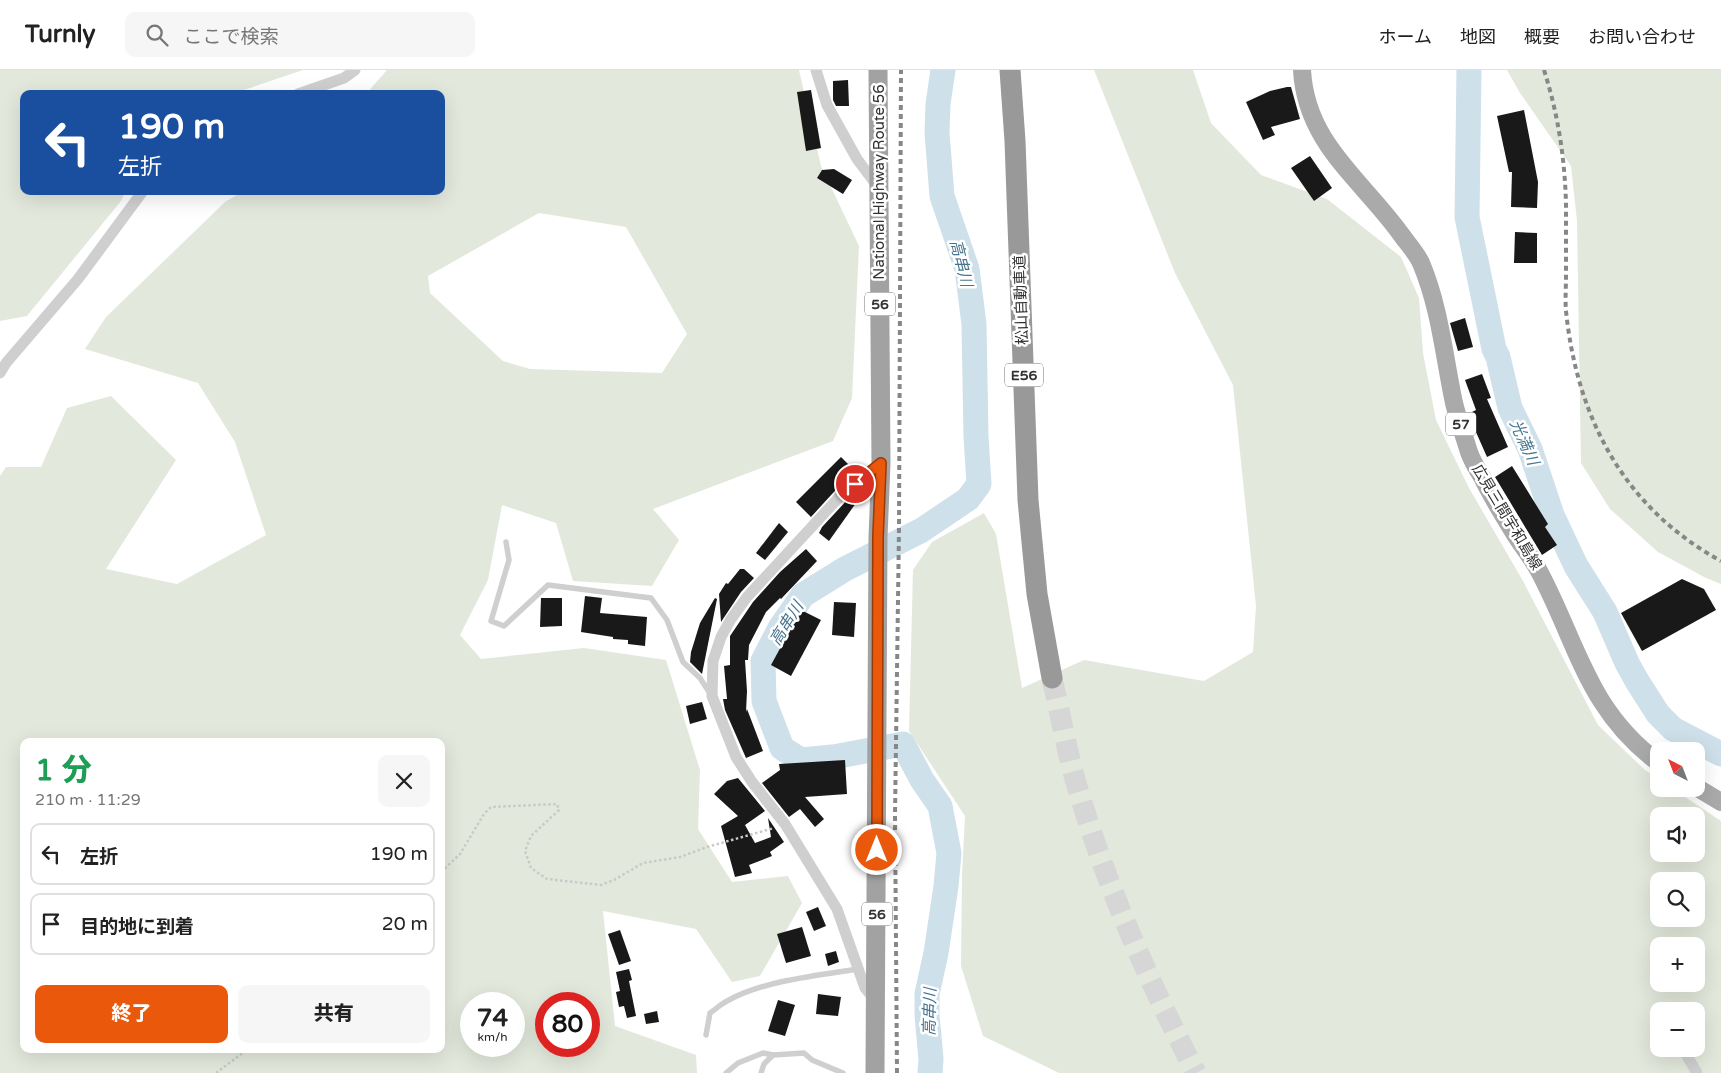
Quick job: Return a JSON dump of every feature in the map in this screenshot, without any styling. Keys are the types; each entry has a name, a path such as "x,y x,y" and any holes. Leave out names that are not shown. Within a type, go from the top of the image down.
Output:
{"highway":[{"name":"National Highway Route 56","path":"875,1073 878,537 881,463 878,70"},
{"name":"松山自動車道","path":"1010,70 1015,141 1028,500 1037,594 1052,678"}],"main road":[{"name":"広見三間宇和島線","path":"1302,70 1303,87 1308,106 1317,128 1328,147 1392,221 1420,262 1436,306 1454,404 1470,455 1486,486 1540,574 1586,677 1611,717 1650,756"},
{"path":"1705,792 1721,802"}],"street":[{"path":"310,90 344,78 355,70"},
{"path":"816,70 827,105 857,159 879,188"},
{"path":"0,372 78,278 140,195"},
{"path":"876,1001 865,988 837,909 785,824 752,782 736,757 712,696 712,661 721,637 747,597 843,492 867,476 881,463"},
{"path":"1688,1057 1697,1073"}],"lane":[{"path":"506,542 509,560 491,621 504,626 548,585 651,598 668,620 683,662 700,678 712,696"},
{"path":"706,1035 710,1013 728,1000 751,990 808,976 858,969"},
{"path":"726,1073 738,1063 763,1053 774,1055 804,1052 812,1060 825,1067 843,1073"},
{"path":"761,1073 764,1064 774,1055"},
{"path":"821,1073 825,1067"}],"path":[{"path":"445,868 460,854 484,814 491,807 557,804 559,810 531,836 525,851 531,868 548,880 601,885 614,880 643,863 680,857 785,824"},
{"path":"216,1073 243,1053"}],"shaded area":[{"path":"0,70 303,70 244,90 20,90 20,195 124,195 27,316 0,321"},
{"path":"387,70 799,70 821,166 859,246 852,398 833,441 653,509 679,540 652,586 573,581 556,523 502,505 488,580 460,635 481,659 584,648 666,660 700,770 698,829 732,882 788,876 802,903 760,976 732,982 696,929 603,911 615,1026 696,1055 697,1073 0,1073 0,476 6,467 41,467 67,408 111,396 176,460 106,569 177,584 266,535 235,442 198,383 85,349 106,317 225,202 237,195 445,195 445,90 370,90","holes":["539,213 626,227 687,334 662,373 530,369 503,361 430,293 428,276"]},
{"path":"1094,70 1193,70 1211,123 1261,175 1327,199 1401,257 1419,298 1423,353 1436,420 1469,488 1523,581 1598,725 1650,773 1650,798 1686,798 1700,807 1650,807 1650,862 1705,862 1705,810 1721,821 1721,1073 1059,1073 983,1036 961,966 965,816 909,731 913,570 932,542 984,513 996,534 1022,688 1084,660 1204,681 1253,652 1256,606 1233,385 1175,273"},
{"path":"1507,70 1721,70 1721,584 1658,552 1610,509 1581,463 1577,221 1571,166 1520,93"}],"building":[{"path":"848,80 849,106 836,106 833,100 833,81"},
{"path":"1291,87 1300,119 1271,127 1275,135 1263,140 1246,102 1270,91"},
{"path":"811,90 821,148 806,151 797,92"},
{"path":"1524,110 1538,182 1537,208 1511,207 1512,172 1509,172 1497,116"},
{"path":"1310,156 1332,188 1314,201 1291,168"},
{"path":"834,169 852,180 843,194 817,178 822,170"},
{"path":"1515,232 1537,233 1537,263 1514,263"},
{"path":"1465,318 1473,347 1458,351 1450,323"},
{"path":"1482,374 1491,398 1487,399 1508,447 1487,457 1468,414 1476,410 1465,380"},
{"path":"841,457 854,470 811,517 796,502"},
{"path":"1512,466 1548,524 1545,527 1557,545 1542,555 1495,477"},
{"path":"849,498 856,503 829,541 819,533 822,527"},
{"path":"779,523 788,532 765,560 756,553"},
{"path":"806,549 817,561 766,612 749,645 748,660 745,660 746,712 747,709 763,751 746,758 725,710 723,699 727,699 724,666 730,665 730,636 753,602 780,572"},
{"path":"740,569 744,569 754,578 741,592 721,622 719,594 726,583 728,584"},
{"path":"1682,579 1704,589 1716,610 1642,651 1621,613"},
{"path":"585,596 602,598 600,613 647,617 645,646 628,644 628,640 613,639 613,637 581,632"},
{"path":"541,598 562,598 562,626 540,627"},
{"path":"715,598 717,599 702,674 690,662 691,652 700,623"},
{"path":"834,602 856,603 854,637 832,635"},
{"path":"801,610 821,620 791,676 771,665"},
{"path":"702,702 707,719 690,724 686,706"},
{"path":"845,760 847,794 805,797 824,819 815,827 800,809 789,817 762,783 780,770 779,764"},
{"path":"738,778 765,811 745,825 755,843 771,837 768,818 784,842 770,852 772,856 749,865 752,873 735,877 721,826 738,816 714,794 727,781"},
{"path":"818,907 826,926 814,931 806,912"},
{"path":"802,927 811,956 786,963 777,934"},
{"path":"620,930 631,961 619,965 608,934"},
{"path":"836,951 839,962 828,966 825,954"},
{"path":"629,969 632,980 629,981 636,1016 627,1018 624,1006 619,1007 616,992 620,991 616,972"},
{"path":"818,994 841,997 838,1016 816,1014"},
{"path":"778,1000 795,1005 785,1036 768,1031"},
{"path":"657,1011 659,1022 646,1024 644,1014"}],"waterway":[{"name":"高串川","path":"930,1073 931,1059 927,994 936,953 949,853 940,806 922,780 903,744 833,757 801,760 782,748 764,701 763,661 780,628 803,595 845,569 922,530 968,499 979,484 976,437 974,324 967,269 942,196 937,133 938,104 943,70"},
{"name":"光満川","path":"1469,70 1467,217 1494,349 1498,357 1510,408 1530,449 1552,515 1576,566 1605,612 1637,681 1658,714 1673,729 1721,754"}],"tunnel":[{"path":"1052,678 1068,752 1091,832 1117,902 1147,972 1196,1073"}],"railway":[{"path":"897,1073 895,815 899,528 901,70"},
{"path":"1544,70 1557,120 1564,171 1566,205 1566,311 1572,350 1581,388 1594,423 1611,456 1632,487 1657,515 1687,539 1721,561"}],"route":[{"path":"855,484 881,463 878,537 877,850"}]}
